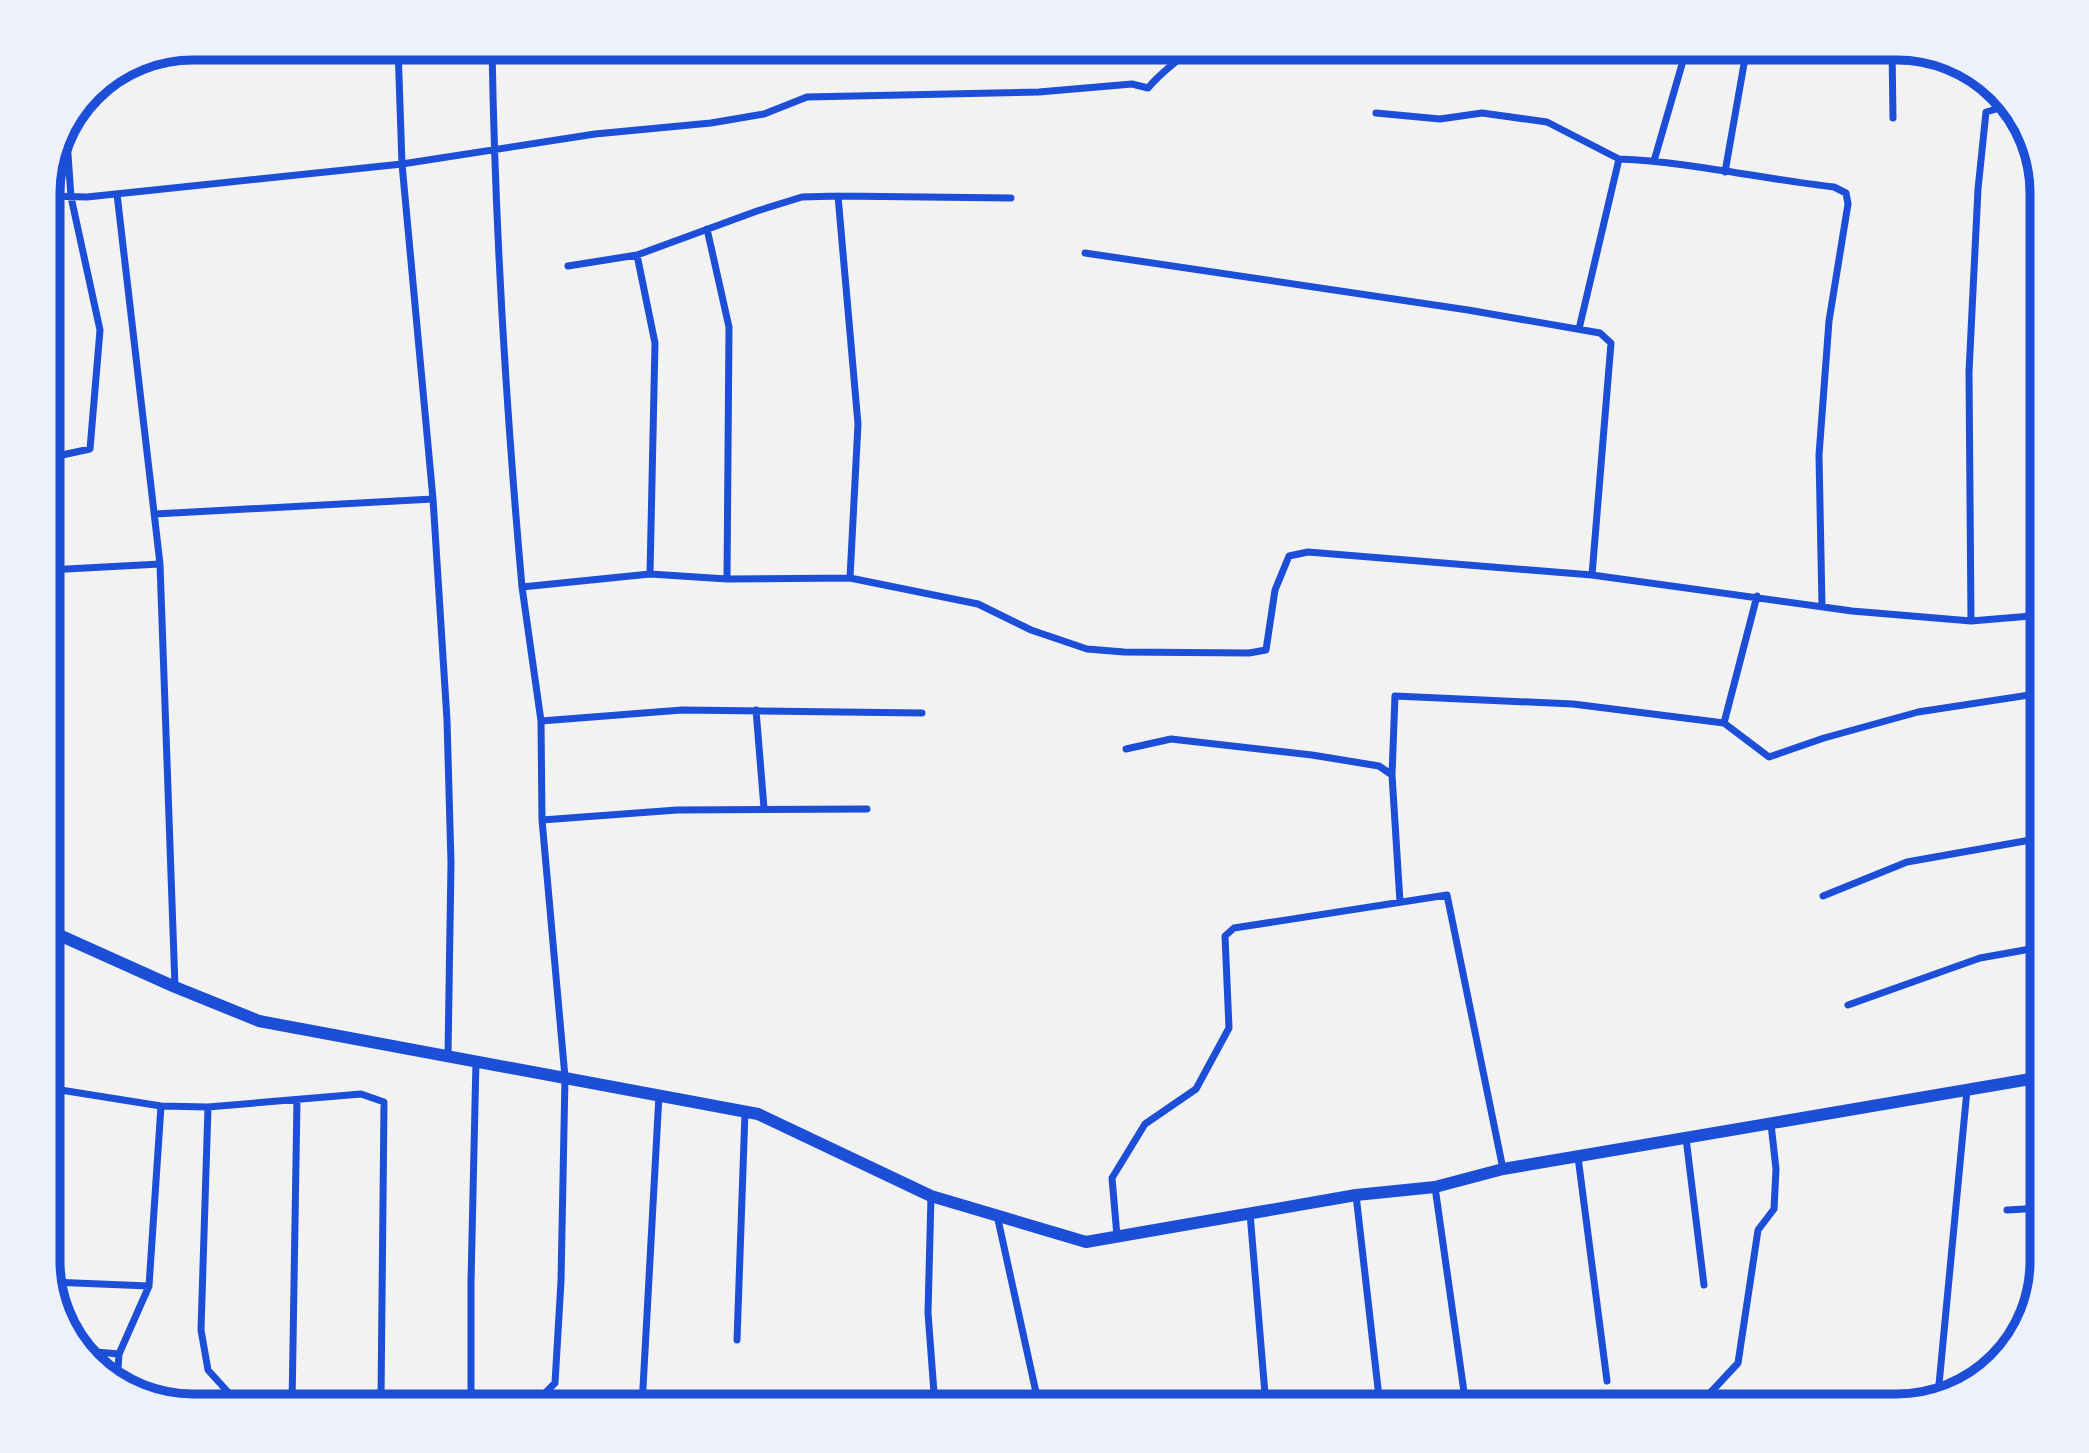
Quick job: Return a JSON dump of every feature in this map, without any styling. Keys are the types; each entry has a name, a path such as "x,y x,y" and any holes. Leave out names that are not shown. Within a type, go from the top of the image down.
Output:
{"street":[{"path":"398,60 402,164 433,499 447,720 450,850 448,1055"},
{"path":"492,60 508,429 522,586 541,721 542,820 565,1077 561,1281 555,1383 543,1394"},
{"path":"60,197 117,194 402,164 595,134 711,123 764,114 807,97 1039,92 1132,84 1149,88 1158,76 1179,60"},
{"path":"1654,161 1683,60"},
{"path":"1725,172 1745,60"},
{"path":"1892,60 1893,118"},
{"path":"1971,621 1969,372 1978,189 1986,111 1998,108"},
{"path":"1376,113 1440,119 1482,113 1547,122 1619,159 1654,161 1834,187 1846,193 1848,204 1829,321 1819,455 1822,606"},
{"path":"60,455 90,449 100,330 71,197 68,148"},
{"path":"1579,329 1619,159"},
{"path":"117,194 160,564 176,987"},
{"path":"838,196 859,424 850,578"},
{"path":"568,265 637,255 802,197 1011,198"},
{"path":"707,229 729,327 727,579"},
{"path":"1085,253 1468,310 1600,333 1611,342 1592,575"},
{"path":"637,255 655,343 650,574"},
{"path":"155,514 433,499"},
{"path":"522,586 650,574 727,579 850,578 978,604 1031,630 1087,649 1124,652 1250,653 1266,650 1275,590 1289,556 1308,552 1592,575 1852,611 1971,621 2030,616"},
{"path":"60,569 160,564"},
{"path":"1724,723 1757,596"},
{"path":"1400,902 1392,775 1395,696 1573,704 1724,723 1769,757 1824,738 1918,712 2030,695"},
{"path":"541,721 629,713 756,710 922,713"},
{"path":"756,710 764,808"},
{"path":"1126,749 1171,739 1312,755 1378,766 1392,775"},
{"path":"542,820 677,810 867,809"},
{"path":"1823,896 1907,862 2030,840"},
{"path":"1117,1236 1112,1178 1145,1124 1196,1089 1229,1028 1225,936 1234,928 1447,895 1503,1170"},
{"path":"60,935 259,1021 758,1114 931,1196 1086,1242 1356,1195 1435,1187 1503,1170 2030,1079"},
{"path":"1849,1005 1980,958 2030,949"},
{"path":"471,1394 477,1060"},
{"path":"60,1090 162,1105 208,1107 360,1094 384,1102 381,1394"},
{"path":"1939,1386 1967,1090"},
{"path":"643,1394 659,1095"},
{"path":"292,1394 298,1100"},
{"path":"118,1370 119,1354 149,1286 162,1105"},
{"path":"208,1107 201,1330 208,1370 230,1394"},
{"path":"737,1340 745,1112"},
{"path":"1708,1394 1738,1363 1758,1230 1774,1209 1776,1169 1771,1124"},
{"path":"1686,1138 1704,1285"},
{"path":"1578,1157 1607,1381"},
{"path":"1435,1187 1464,1394"},
{"path":"1356,1195 1379,1394"},
{"path":"931,1196 928,1313 933,1394"},
{"path":"2007,1210 2030,1209"},
{"path":"1250,1213 1265,1394"},
{"path":"997,1215 1036,1394"},
{"path":"62,1282 149,1286"},
{"path":"97,1352 119,1354"}]}
